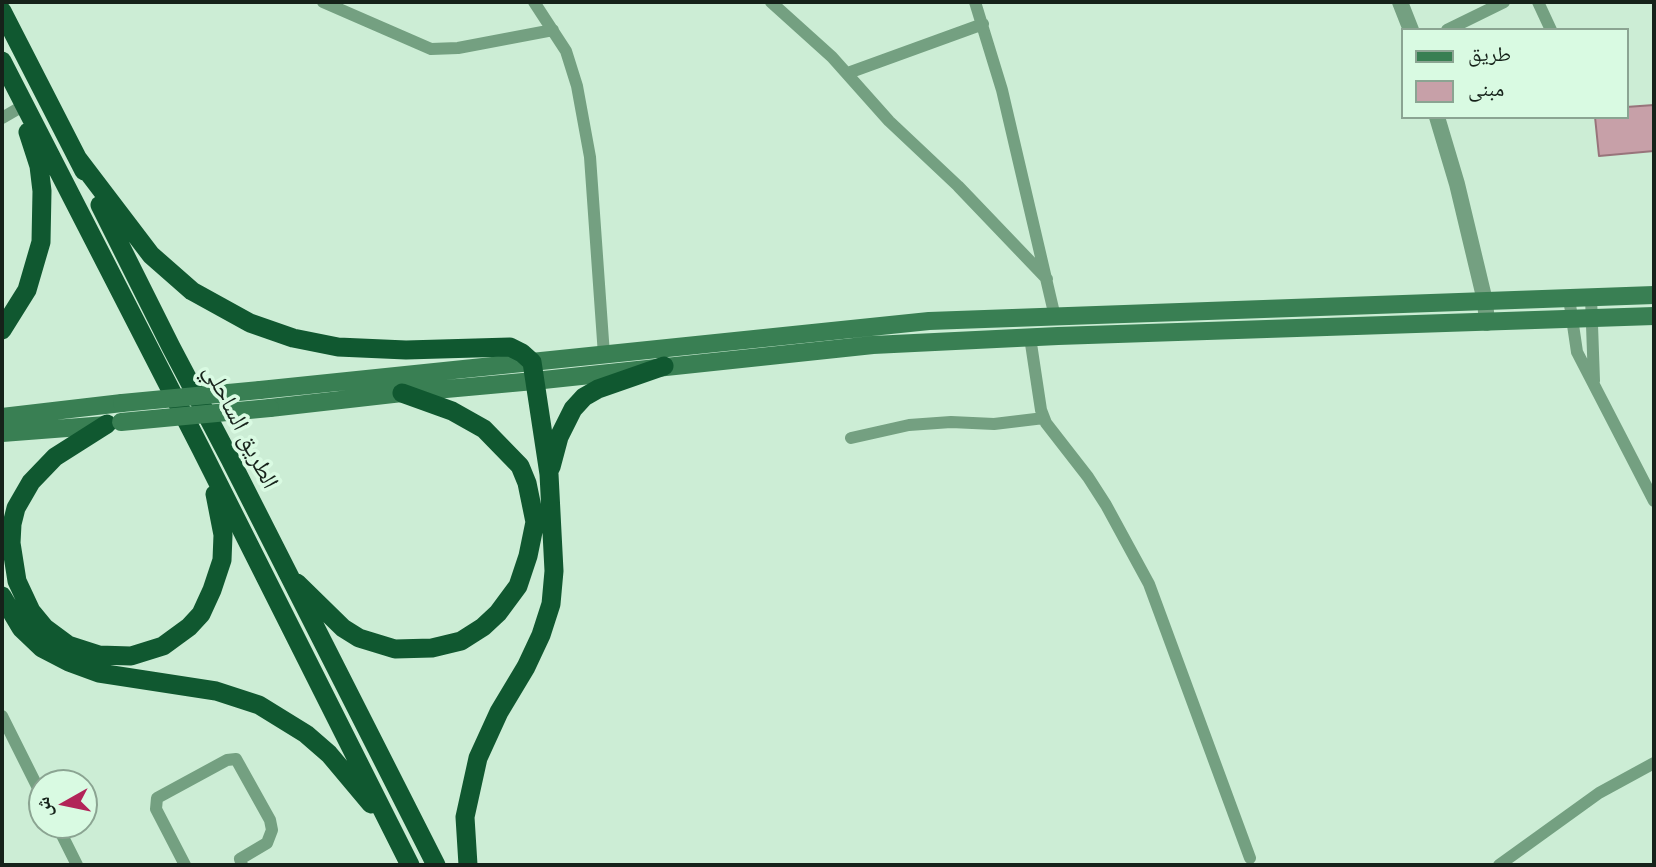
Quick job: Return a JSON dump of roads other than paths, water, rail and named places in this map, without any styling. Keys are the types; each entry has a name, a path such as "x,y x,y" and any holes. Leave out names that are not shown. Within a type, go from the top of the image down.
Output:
{"highway":[{"name":"الطريق الساحلي","path":"2,11 436,865"},
{"name":"الطريق الساحلي","path":"2,61 19,100 201,449 410,865"},
{"path":"2,330 27,290 41,242 43,217 39,166 19,100"},
{"path":"78,159 151,255 192,291 250,323 293,338 338,347 406,350 510,347 522,353 533,372 548,474 554,571 551,604 541,635 526,667 499,712 478,758 465,817 468,865"},
{"path":"548,474 559,437 573,409 584,397 598,389 664,366"},
{"path":"288,575 343,628 368,641 395,649 432,648 461,641 498,613 517,586 528,555 535,522 529,491 520,466 484,429 453,411 402,393"},
{"path":"114,423 55,457 31,482 16,508 12,524 11,543 17,581 31,611 45,628 68,645 83,651 113,656 149,652 176,637 201,614 222,560 223,535 216,499 201,449"},
{"path":"2,596 20,628 41,648 69,662 99,673 216,691 259,705 306,734 328,754 392,828"}],"main road":[{"path":"2,433 402,393 533,372 604,355 929,321 1654,295"},
{"path":"2,417 260,390 664,366 873,345 1030,337 1654,316"}],"street":[{"path":"323,2 431,49 458,48 553,30"},
{"path":"534,2 566,51 573,67 589,146 604,355"},
{"path":"771,2 848,72 889,121 958,186 1047,279"},
{"path":"975,2 1002,90 1055,317"},
{"path":"1401,2 1410,28"},
{"path":"1451,28 1504,2"},
{"path":"1538,2 1550,28"},
{"path":"848,72 983,24"},
{"path":"2,118 19,100"},
{"path":"1438,119 1457,184 1485,301 1487,323"},
{"path":"1591,297 1594,384"},
{"path":"1569,298 1577,352 1654,501"},
{"path":"1030,337 1044,418 1106,505 1149,584 1250,858"},
{"path":"851,438 909,425 951,422 994,424 1044,418"},
{"path":"2,716 28,769"},
{"path":"185,865 156,809 157,798 227,760 236,759 270,820 271,830 267,843 237,863"},
{"path":"1499,865 1599,793 1654,763"},
{"path":"64,839 77,865"}]}
